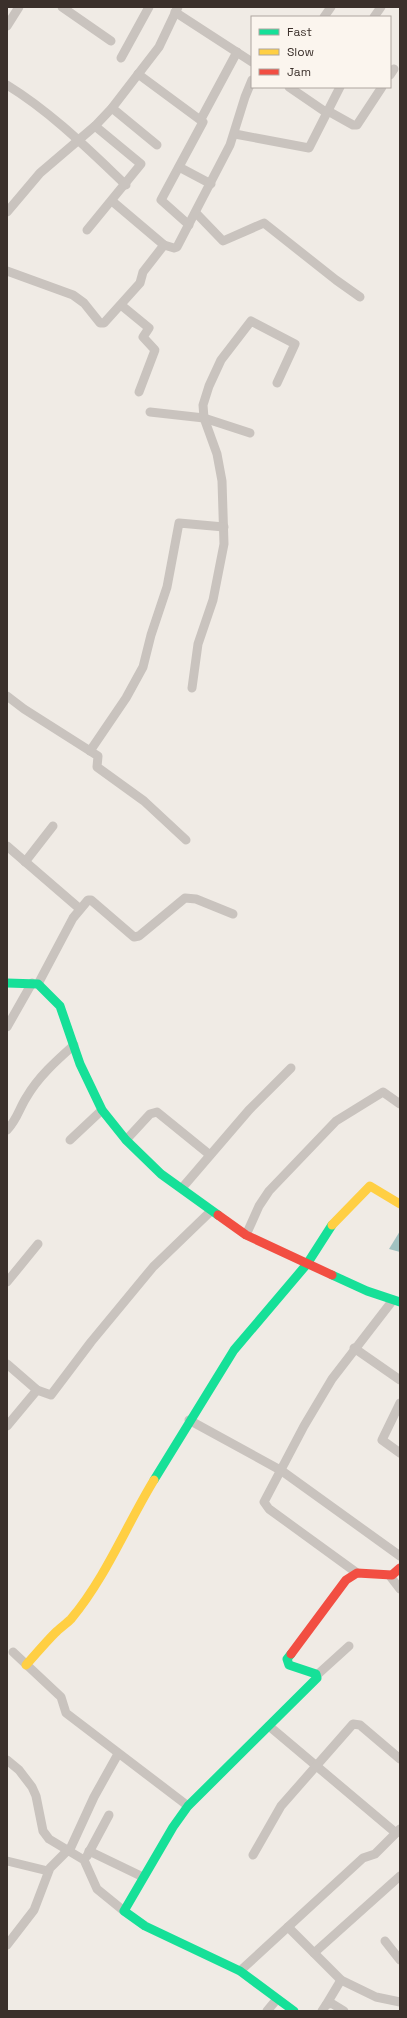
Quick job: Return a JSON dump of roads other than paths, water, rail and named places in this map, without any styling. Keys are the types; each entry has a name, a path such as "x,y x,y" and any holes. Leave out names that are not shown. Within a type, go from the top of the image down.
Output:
{"street":[{"path":"7,26 18,7"},
{"path":"62,7 111,41"},
{"path":"121,58 149,7"},
{"path":"325,16 331,7"},
{"path":"375,16 381,7"},
{"path":"7,212 40,174 95,126 112,108 164,38 176,10 251,61"},
{"path":"201,119 237,52"},
{"path":"138,74 201,119 203,125 161,200 189,225"},
{"path":"112,200 164,245 176,248 196,213 235,134 245,97 251,82"},
{"path":"7,85 41,108 126,185"},
{"path":"291,88 353,126 357,125 381,88"},
{"path":"235,134 309,148 340,88"},
{"path":"112,108 157,145"},
{"path":"87,230 126,185 140,167 141,163 95,126"},
{"path":"179,167 211,184"},
{"path":"196,213 223,241 261,224 266,224 336,280 360,297"},
{"path":"7,271 73,295 84,303 102,323 121,305 140,283 143,272 164,245"},
{"path":"121,305 149,328 143,336 155,350 139,392"},
{"path":"192,688 198,644 213,600 219,576 224,544 220,467 204,418 205,398 217,368 251,321 295,344 277,383"},
{"path":"150,412 204,418 250,433"},
{"path":"90,752 126,698 143,667 151,635 167,587 179,523 224,527"},
{"path":"7,696 24,709 98,757 97,767 144,801 186,840"},
{"path":"26,862 53,826"},
{"path":"7,846 80,909"},
{"path":"7,1027 35,984 73,918 88,900 91,900 134,937 139,936 185,898 196,899 234,914"},
{"path":"7,983 35,984 60,1006 80,1064 102,1110 126,1140 161,1174 246,1235 367,1291 396,1301 354,1348 332,1379 304,1426 282,1471 265,1498 266,1506 356,1573 390,1576 395,1574 400,1568"},
{"path":"7,1130 15,1121 24,1100 36,1084 50,1067 74,1045"},
{"path":"182,1188 249,1110 291,1068"},
{"path":"246,1235 259,1206 269,1191 336,1121 383,1092 400,1104"},
{"path":"70,1140 102,1110"},
{"path":"126,1140 150,1114 157,1112 210,1155"},
{"path":"26,1665 55,1633 70,1620 96,1585 122,1541 134,1513 234,1350 307,1264 328,1231 370,1186 400,1204"},
{"path":"7,1364 37,1390 48,1395 52,1394 91,1342 153,1267 211,1211"},
{"path":"7,1282 38,1244"},
{"path":"354,1348 400,1380"},
{"path":"7,1426 37,1390"},
{"path":"400,1403 382,1440 400,1452"},
{"path":"190,1420 282,1471 400,1556"},
{"path":"317,1675 289,1665 287,1659 346,1580 356,1573"},
{"path":"390,1576 400,1589"},
{"path":"124,1911 173,1827 188,1806 316,1680 317,1675 349,1646"},
{"path":"13,1652 61,1697 66,1713 188,1806"},
{"path":"254,1855 281,1806 316,1768 351,1726 355,1724 360,1725 400,1759"},
{"path":"240,1970 363,1858 375,1854 398,1831 316,1768 269,1726"},
{"path":"7,1945 34,1910 48,1871 68,1851 118,1754"},
{"path":"7,1760 19,1770 32,1787 44,1833 49,1839 84,1860 97,1889 126,1914 145,1926 240,1970 294,2011"},
{"path":"84,1860 109,1815"},
{"path":"89,1851 143,1877"},
{"path":"7,1861 48,1871"},
{"path":"314,1953 400,1876"},
{"path":"288,1927 341,1980 376,1997 400,2002"},
{"path":"385,1941 400,1960"},
{"path":"324,2008 341,1980"},
{"path":"267,2011 278,1999"},
{"path":"324,2008 333,2003 344,2011"}],"water":[{"path":"400,1231 400,1252 389,1249"}]}
